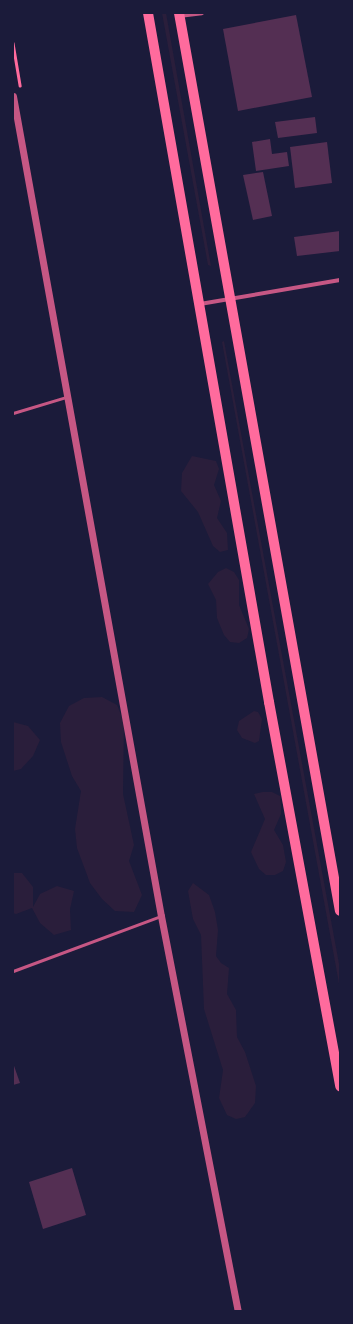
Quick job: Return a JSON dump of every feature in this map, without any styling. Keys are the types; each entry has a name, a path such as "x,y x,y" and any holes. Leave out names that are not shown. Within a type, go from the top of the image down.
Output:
{"main road":[{"path":"148,13 270,710 340,1086"},
{"path":"179,14 340,910"}],"street":[{"path":"179,14 202,13"},
{"path":"13,96 66,397 161,916 238,1311"},
{"path":"200,304 340,280"}],"lane":[{"path":"13,413 66,397"},
{"path":"13,971 161,916"}],"shaded area":[{"path":"162,13 166,13 211,266 208,265"},
{"path":"224,341 340,969 340,989 222,342"},
{"path":"192,456 216,461 219,469 214,485 221,501 217,518 227,533 228,550 220,552 213,546 198,512 181,491 182,473"},
{"path":"226,568 234,572 239,580 239,605 249,629 247,638 239,643 230,642 224,635 217,618 216,600 208,584 218,572"},
{"path":"102,697 117,705 124,722 123,794 134,845 129,861 142,895 134,912 115,911 102,899 90,883 77,848 75,829 81,791 72,776 61,742 60,723 69,706 84,698"},
{"path":"254,711 258,712 262,719 259,741 255,743 242,738 237,730 239,721"},
{"path":"13,722 28,726 40,740 33,756 21,769 13,771"},
{"path":"272,792 280,796 281,814 274,830 283,845 286,862 283,871 275,875 266,875 259,869 251,852 265,819 254,794"},
{"path":"13,873 22,873 33,887 33,907 40,894 57,886 74,891 70,909 71,930 54,935 40,923 32,908 16,914 13,913"},
{"path":"193,883 209,895 215,912 218,930 216,956 221,963 229,968 227,994 236,1010 237,1037 245,1052 256,1086 255,1103 245,1117 236,1119 227,1115 219,1098 223,1070 204,1009 201,935 193,919 188,891"}],"building":[{"path":"296,15 312,97 238,111 223,29"},
{"path":"315,117 317,133 278,138 275,122"},
{"path":"270,139 272,154 287,152 289,166 256,171 252,142"},
{"path":"327,142 332,183 295,188 290,147"},
{"path":"263,172 272,216 253,220 243,175"},
{"path":"340,231 340,251 297,256 294,237"},
{"path":"13,1063 20,1083 13,1085"},
{"path":"72,1168 86,1215 43,1229 29,1182"}]}
